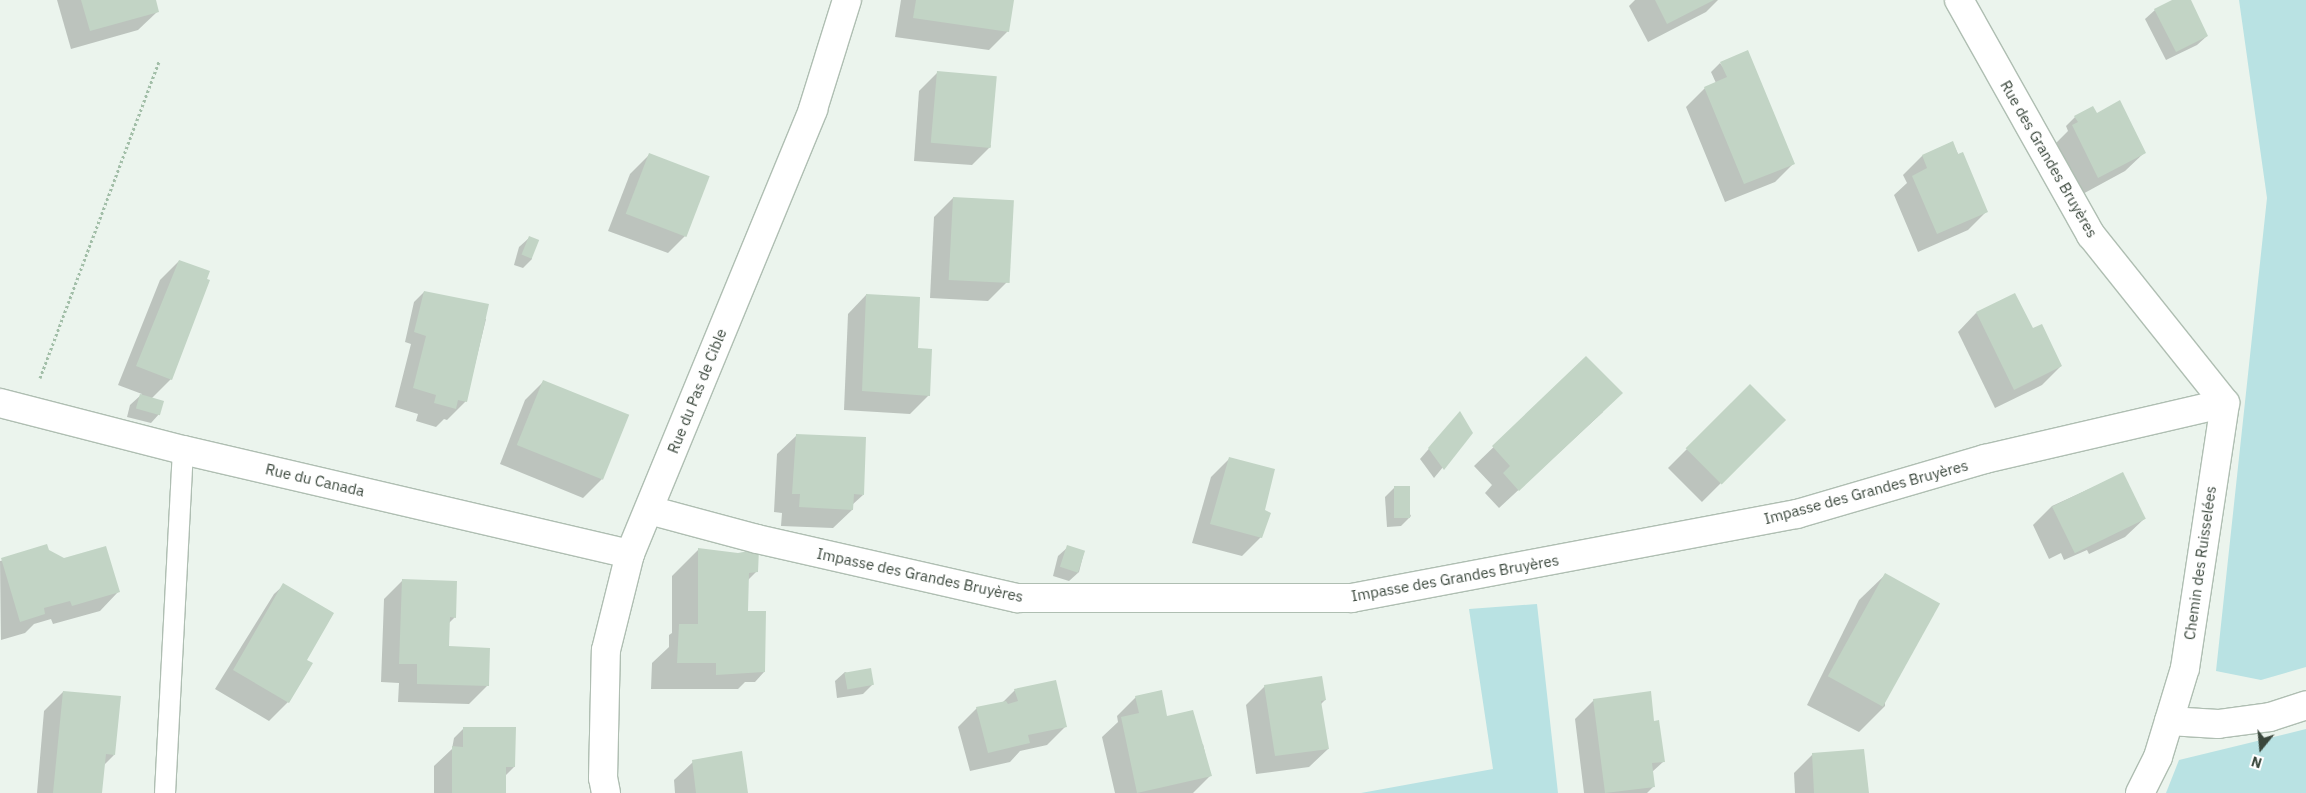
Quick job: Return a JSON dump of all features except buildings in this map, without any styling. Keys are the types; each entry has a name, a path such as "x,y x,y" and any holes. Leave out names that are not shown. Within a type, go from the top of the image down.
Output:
{"street":[{"name":"Rue du Pas de Cible","path":"606,793 603,778 606,650 630,554 813,108 847,0"},
{"name":"Rue des Grandes Bruyères","path":"1959,0 2091,235 2224,403"},
{"name":"Rue du Canada","path":"0,403 183,450 630,554"},
{"name":"Impasse des Grandes Bruyères","path":"649,510 757,539 1017,598 1352,598 1797,514 1985,459 2224,403"},
{"name":"Chemin des Ruisselées","path":"2140,793 2158,757 2185,668 2224,403"},
{"path":"2169,721 2218,724 2270,717 2306,705"}],"lane":[{"path":"164,793 183,450"}],"path":[{"path":"28,411 159,62"}],"shaded area":[{"path":"2239,0 2306,0 2306,667 2261,680 2216,671 2267,198"},
{"path":"1537,604 1558,793 1361,793 1493,769 1469,609"},
{"path":"2306,729 2306,793 2166,793 2179,760"}]}
